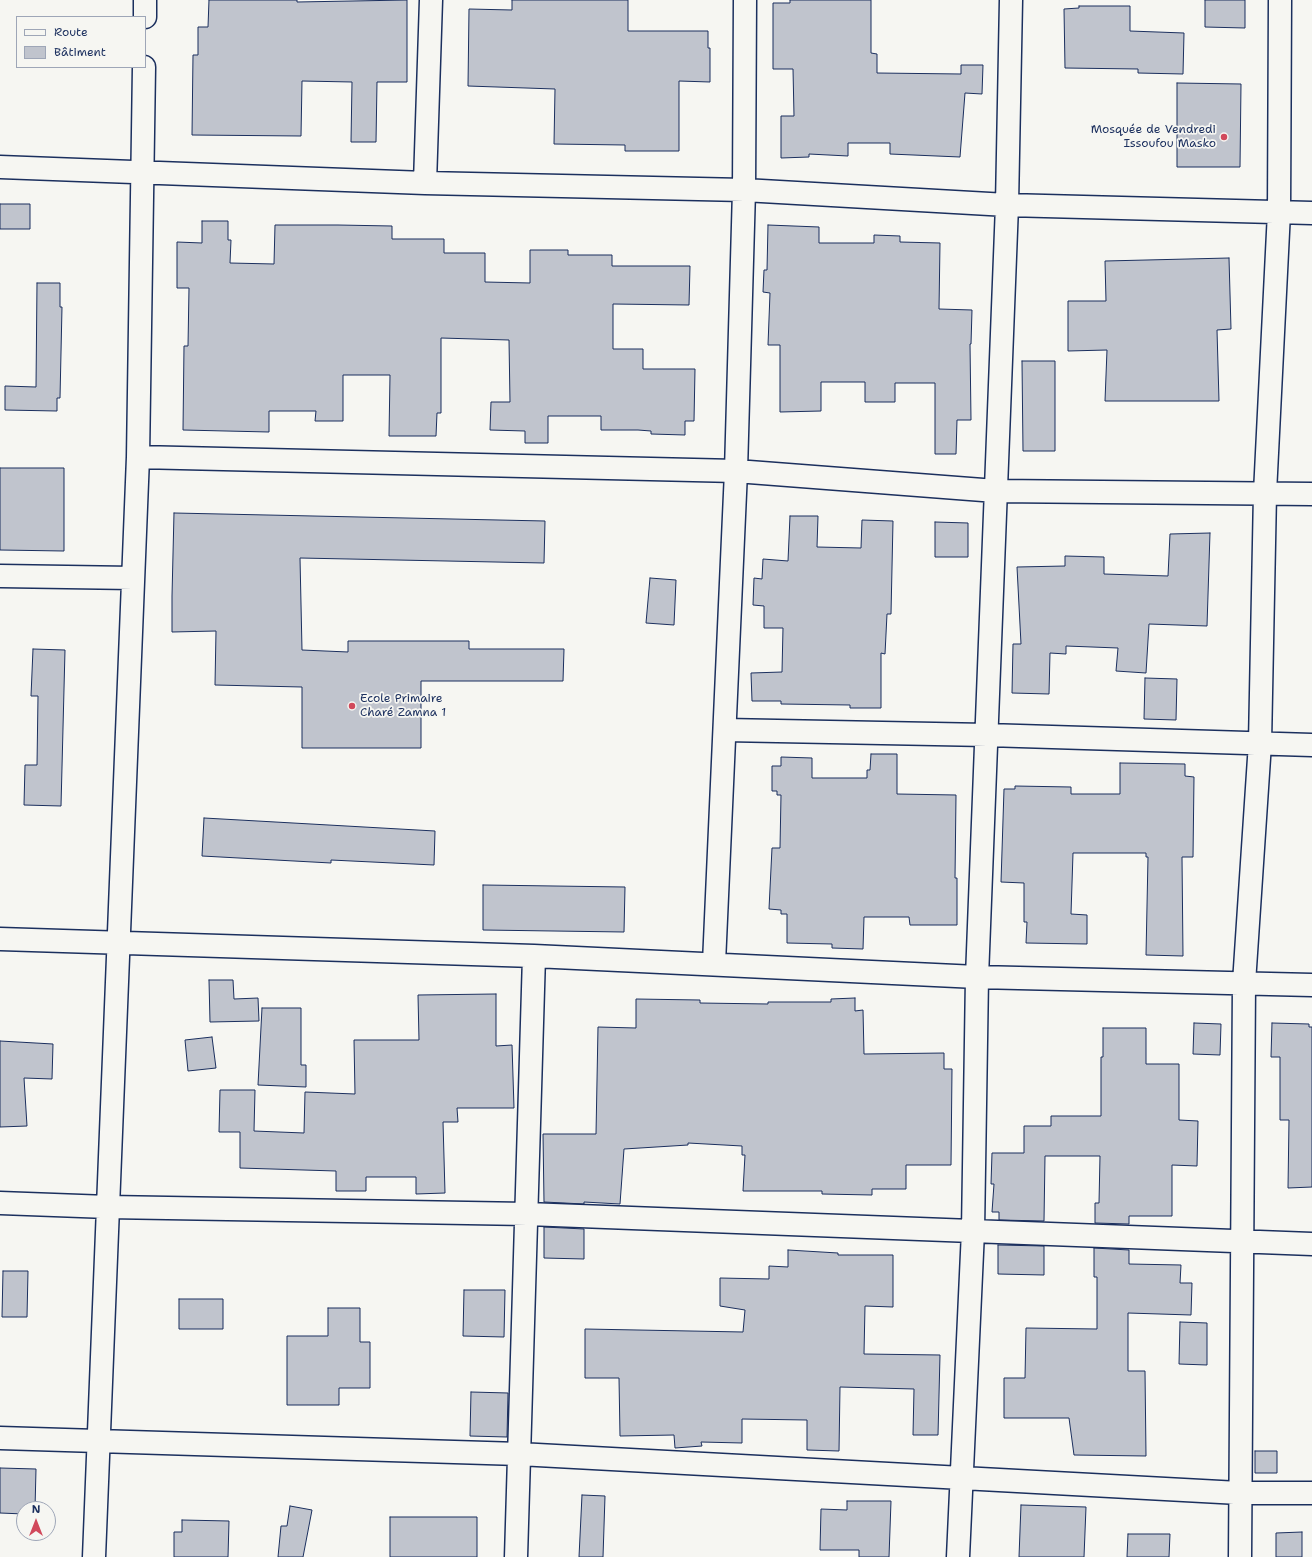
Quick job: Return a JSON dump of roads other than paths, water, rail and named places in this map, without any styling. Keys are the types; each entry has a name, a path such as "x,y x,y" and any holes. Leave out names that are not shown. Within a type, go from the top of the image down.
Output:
{"street":[{"path":"145,0 145,16"},
{"path":"425,183 431,0"},
{"path":"714,964 736,471 744,190 745,0"},
{"path":"958,1557 973,1232 977,977 1007,205 1011,0"},
{"path":"1240,1557 1239,1493 1244,983 1260,743 1266,493 1279,212 1280,0"},
{"path":"94,1557 138,457 144,68"},
{"path":"0,168 425,183 744,190 1007,205 1312,213"},
{"path":"138,457 736,471 996,490 1312,494"},
{"path":"0,576 133,578"},
{"path":"725,730 987,735 1312,744"},
{"path":"0,939 534,956 977,977 1312,985"},
{"path":"516,1557 534,956"},
{"path":"0,1203 108,1208 527,1214 1312,1244"},
{"path":"0,1438 519,1454 1239,1493 1312,1493"}],"place":[{"name":"Mosquée de Vendredi Issoufou Masko","path":"1224,137"},
{"name":"Ecole Primaire Charé Zamna 1","path":"352,706"}]}
